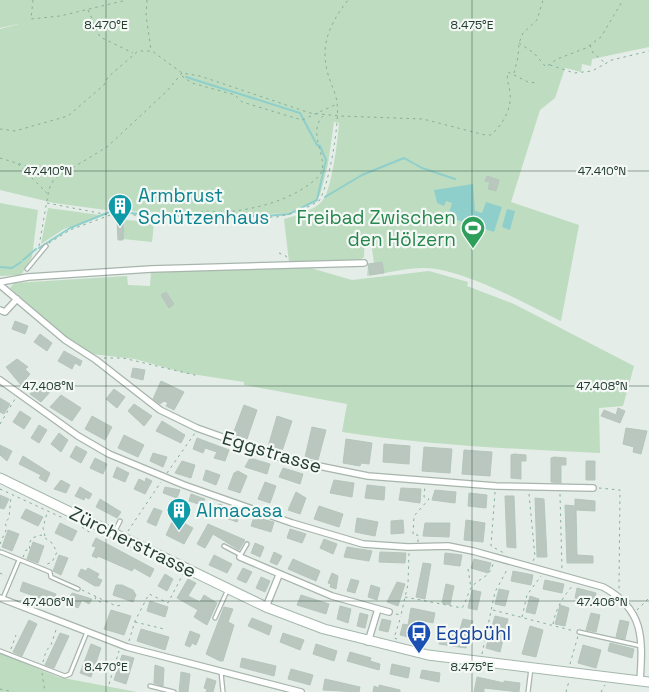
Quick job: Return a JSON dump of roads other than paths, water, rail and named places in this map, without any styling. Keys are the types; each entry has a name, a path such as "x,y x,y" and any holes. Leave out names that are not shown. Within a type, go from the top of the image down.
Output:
{"main road":[{"name":"Zürcherstrasse","path":"0,478 266,607 324,629 368,642 428,655 645,681"}],"street":[{"path":"0,284 18,279 151,269 364,263"},
{"name":"Eggstrasse","path":"0,284 65,340 96,360 138,394 166,413 197,428 284,460 368,476 529,488 592,488"},
{"path":"0,310 5,312 17,299"},
{"path":"0,380 78,436 109,454 163,479 344,539 383,546 448,546 603,587 619,596 634,613 641,646 645,681"},
{"path":"241,556 279,576 332,596 389,612"},
{"path":"266,607 279,576"},
{"path":"1,598 127,647 301,692"},
{"path":"368,642 378,608"}],"lane":[{"path":"27,269 46,246"},
{"path":"114,533 120,521"},
{"path":"224,546 241,556 246,544"},
{"path":"1,552 50,572 52,577 78,589"},
{"path":"1,598 19,560"},
{"path":"215,618 229,589"},
{"path":"0,651 65,676 70,674 87,632"},
{"path":"579,632 641,646"},
{"path":"528,692 531,667"},
{"path":"221,672 223,692"},
{"path":"150,686 174,692"}],"water":[{"path":"473,184 475,211 482,213 486,202 502,207 494,232 448,217 452,203 446,201 444,206 437,203 434,190"},
{"path":"507,209 515,211 510,230 502,227"}],"waterway":[{"path":"39,248 70,228 112,211 158,216 265,216 289,214 317,200 326,160 320,146 317,145 300,113 186,77"},
{"path":"325,197 362,175 404,158 422,168 455,179"},
{"path":"23,260 36,249"},
{"path":"0,267 12,268 21,262"}],"place":[{"name":"Armbrust Schützenhaus","path":"120,227"},
{"name":"Freibad Zwischen den Hölzern","path":"473,249"},
{"name":"Almacasa","path":"179,531"},
{"name":"Eggbühl","path":"419,654"}]}
